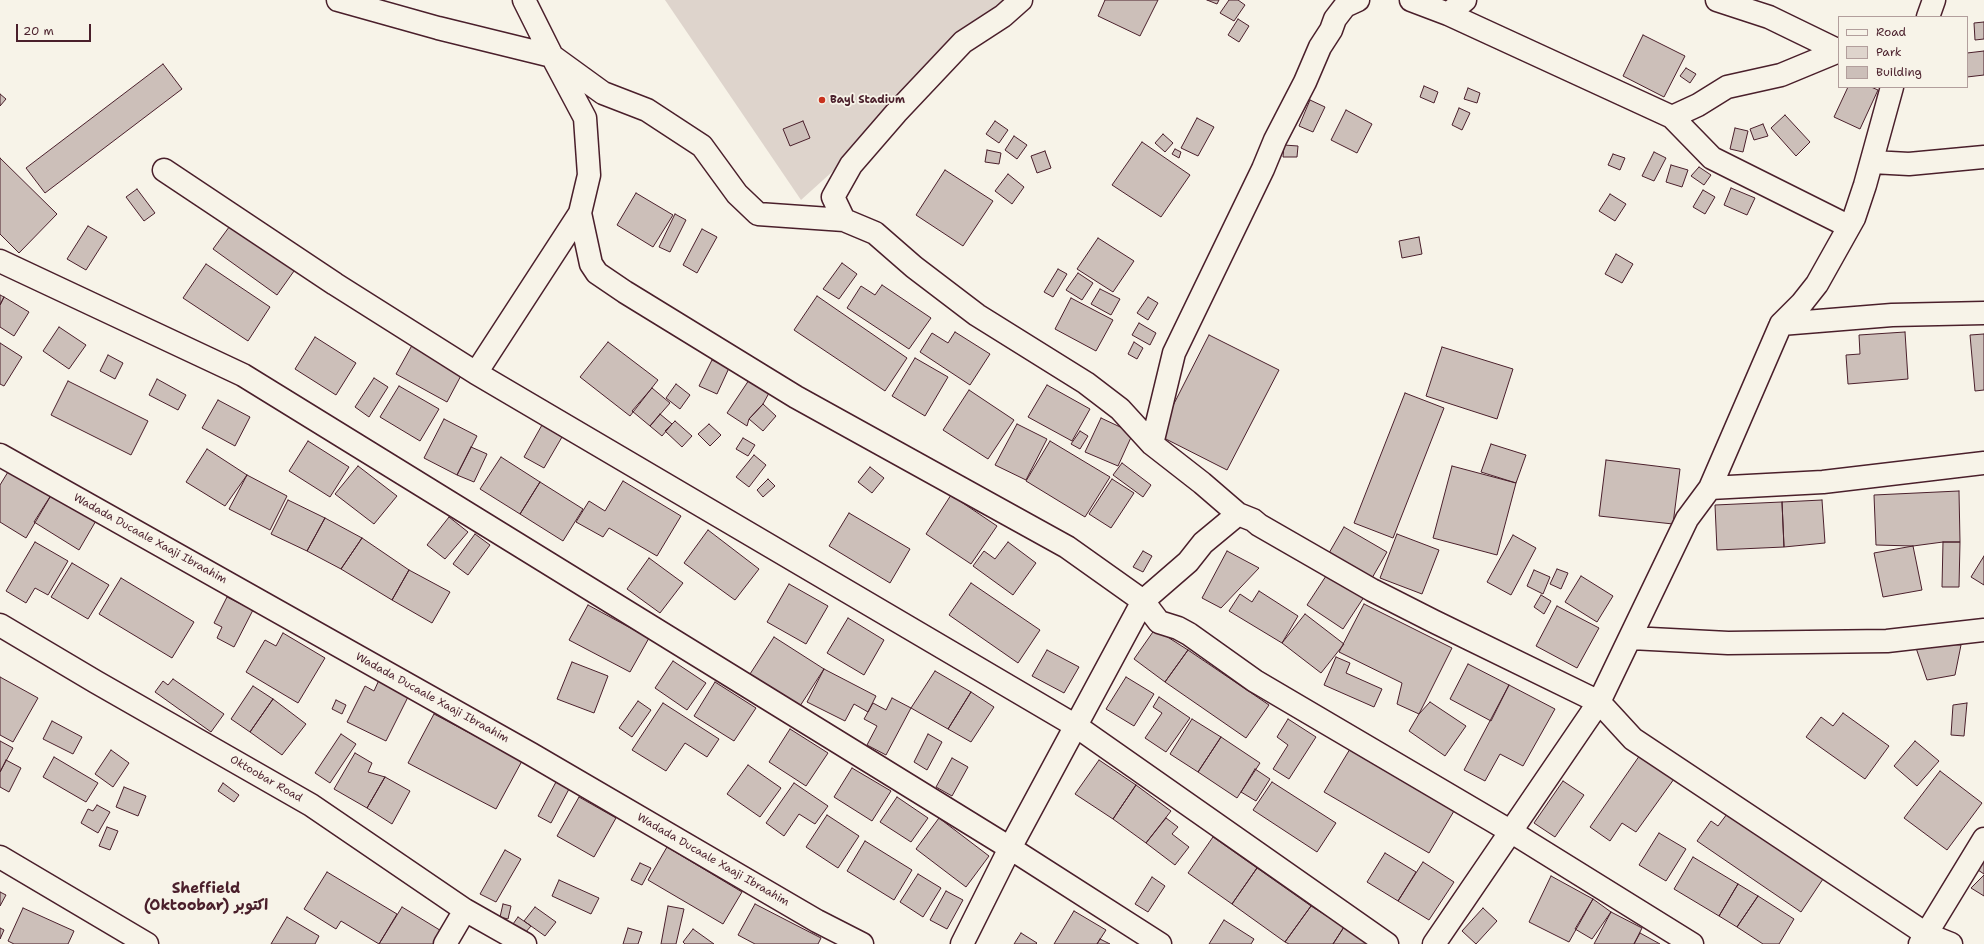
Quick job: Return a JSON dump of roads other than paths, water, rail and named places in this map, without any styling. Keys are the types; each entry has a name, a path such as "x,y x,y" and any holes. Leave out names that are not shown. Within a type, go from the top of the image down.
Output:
{"street":[{"path":"338,0 438,28 552,56 602,93 646,110 702,146 736,194 758,214 844,220 875,233 914,267 977,315 1086,383 1120,409 1152,444 1202,483 1238,514 1253,520 1259,525 1372,590 1433,622 1598,702 1634,739 1923,939 1951,944"},
{"path":"476,373 580,213 589,175 585,118 524,0"},
{"path":"844,220 833,197 851,165 896,113 963,42 1003,16 1021,0"},
{"path":"1411,0 1448,14 1672,116 1712,158 1848,226"},
{"path":"1448,14 1465,0"},
{"path":"1717,0 1769,17 1838,51"},
{"path":"1928,16 1934,0"},
{"path":"1152,444 1174,353 1263,169 1275,140 1305,82 1320,47 1331,30 1335,19 1349,2"},
{"path":"1672,116 1698,105 1727,87 1780,75 1838,51"},
{"path":"1434,944 1598,702 1631,638 1687,519 1710,488 1781,324 1802,303 1817,284 1848,226 1854,218 1872,162 1892,88"},
{"path":"1872,162 1909,164 1984,157"},
{"path":"164,170 335,284 476,373 1076,726 1387,944"},
{"path":"580,213 591,264 598,273 796,397 1067,547 1143,601 1159,622 1178,628 1189,634 1255,681 1510,831 1692,944"},
{"path":"0,261 243,375 1010,848 1160,944"},
{"path":"1781,324 1892,315 1984,312"},
{"name":"Wadada Ducaale Xaaji Ibraahim","path":"0,455 524,750 811,917 862,944"},
{"path":"1710,488 1823,482 1984,463"},
{"path":"962,944 1010,848 1143,601 1188,562 1203,543 1238,514"},
{"name":"Oktoobar Road","path":"0,625 96,682 311,805 465,910 525,944"},
{"path":"1631,638 1728,643 1880,641 1984,630"},
{"path":"1923,939 1984,839"},
{"path":"0,857 147,944"},
{"path":"445,944 465,910"}],"place":[{"name":"Bayl Stadium","path":"822,100"}],"district":[{"name":"Sheffield (Oktoobar) اكتوبر","path":"206,898"}]}
